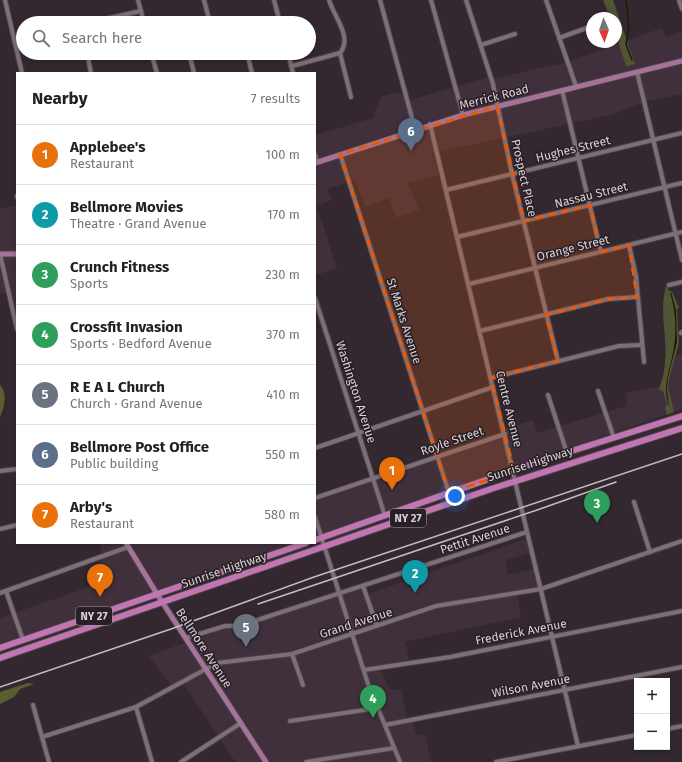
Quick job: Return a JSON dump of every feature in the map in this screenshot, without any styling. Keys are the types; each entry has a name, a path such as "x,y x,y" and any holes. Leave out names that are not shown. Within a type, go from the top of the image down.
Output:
{"highway":[{"name":"Sunrise Highway","path":"318,539 567,453 682,416"},
{"name":"Sunrise Highway","path":"0,658 516,481 682,428"},
{"name":"Sunrise Highway","path":"0,648 303,544"}],"main road":[{"name":"Merrick Road","path":"316,162 463,114 682,61"},
{"path":"0,254 16,254"},
{"name":"Bellmore Avenue","path":"127,545 162,602 266,762"}],"street":[{"path":"5,0 16,48"},
{"path":"138,0 142,16"},
{"path":"204,0 208,16"},
{"path":"274,0 278,16"},
{"path":"316,60 340,53 345,47 346,41 329,0"},
{"path":"380,0 415,129"},
{"path":"431,0 463,114"},
{"name":"Prospect Place","path":"466,0 494,84 497,106 512,174 558,362"},
{"path":"546,0 576,86"},
{"path":"679,0 682,9"},
{"path":"118,16 141,11"},
{"path":"559,38 586,28"},
{"path":"481,45 515,34"},
{"path":"340,53 351,97"},
{"path":"19,60 22,72"},
{"path":"88,60 91,72"},
{"path":"153,60 157,72"},
{"path":"191,60 194,72"},
{"path":"248,60 252,72"},
{"path":"290,60 294,72"},
{"path":"292,66 314,60"},
{"path":"637,72 682,260"},
{"path":"562,90 601,252"},
{"name":"Centre Avenue","path":"430,124 514,471 578,746"},
{"name":"Hughes Street","path":"446,190 682,133"},
{"name":"St Marks Avenue","path":"340,154 449,493"},
{"name":"Nassau Street","path":"457,237 682,183"},
{"name":"Orange Street","path":"469,284 682,232"},
{"path":"629,245 636,276 641,344 644,362"},
{"path":"0,254 16,325"},
{"path":"669,286 682,282"},
{"path":"480,331 608,300 637,297"},
{"name":"Washington Avenue","path":"316,301 385,516"},
{"path":"491,378 619,346 641,344"},
{"path":"316,448 493,387"},
{"path":"598,391 614,438"},
{"path":"548,395 567,453"},
{"name":"Royle Street","path":"316,498 505,434"},
{"path":"0,471 16,469"},
{"path":"634,502 650,552"},
{"path":"316,524 318,539 324,547 364,670 400,762"},
{"path":"1,528 16,525"},
{"name":"Pettit Avenue","path":"186,638 225,626 239,626 527,532"},
{"name":"Grand Avenue","path":"42,737 136,707 217,663 292,654 436,606 541,590 682,541"},
{"path":"0,593 95,559 127,545"},
{"path":"363,586 377,626"},
{"path":"6,591 23,640"},
{"name":"Frederick Avenue","path":"364,670 450,657 682,611"},
{"path":"11,644 14,654"},
{"path":"292,654 303,685"},
{"name":"Wilson Avenue","path":"385,725 682,667"},
{"path":"33,705 49,762"},
{"path":"136,707 152,762"},
{"path":"290,721 378,708"},
{"path":"181,762 241,723"},
{"path":"670,728 682,726"},
{"path":"496,762 634,736"},
{"path":"306,762 394,748"}],"highlighted area":[{"path":"497,106 524,221 590,205 601,252 629,245 637,297 608,299 546,315 558,361 491,378 514,471 449,493 340,154"}],"shaded area":[{"path":"603,0 613,0 617,12 608,12"},
{"path":"622,26 635,64 626,66 620,48 622,48"},
{"path":"662,28 666,37 682,31 682,94 647,101 611,115 432,153 439,175 408,183 419,210 396,218 389,198 365,207 355,180 327,189 332,200 317,206 337,269 316,275 316,135 373,118 381,97 398,92 411,100 485,78 496,78 564,63 606,48 622,48 622,42"},
{"path":"16,205 16,315 11,316 6,293 0,293 0,209"},
{"path":"667,284 669,291 672,291 679,308 677,309 679,343 668,388 674,412 667,415 665,407 667,405 663,391 659,390 665,366 666,352 663,303"},
{"path":"670,292 676,310 677,342 668,377 667,389 669,408 666,384 674,347 675,333 674,312"},
{"path":"682,354 682,409 316,536 316,497 505,434 505,429 533,420 537,433 626,406 626,393 662,386 668,358"},
{"path":"526,539 530,553 506,560 507,575 534,569 539,588 517,592 521,617 405,642 409,660 379,665 389,688 391,690 401,689 405,709 408,718 412,718 416,735 425,734 431,762 238,762 234,760 181,680 171,685 149,656 225,628 238,628 365,588 368,594"},
{"path":"99,544 291,544 0,644 0,618 106,581 100,563 102,553"}],"green space":[{"path":"0,385 5,396 0,417"},
{"path":"28,683 34,684 20,689 14,697 0,704 0,692"}],"waterway":[{"path":"626,0 629,27 626,44 632,60"}],"railway":[{"path":"0,687 171,629 314,577 682,454"},
{"path":"258,604 616,482"}],"place":[{"name":"Bellmore Post Office","path":"411,151"},
{"name":"Applebee's","path":"392,490"},
{"name":"Crunch Fitness","path":"597,523"},
{"name":"Bellmore Movies","path":"415,593"},
{"name":"Arby's","path":"100,597"},
{"name":"R E A L Church","path":"246,647"},
{"name":"Crossfit Invasion","path":"373,718"}]}
